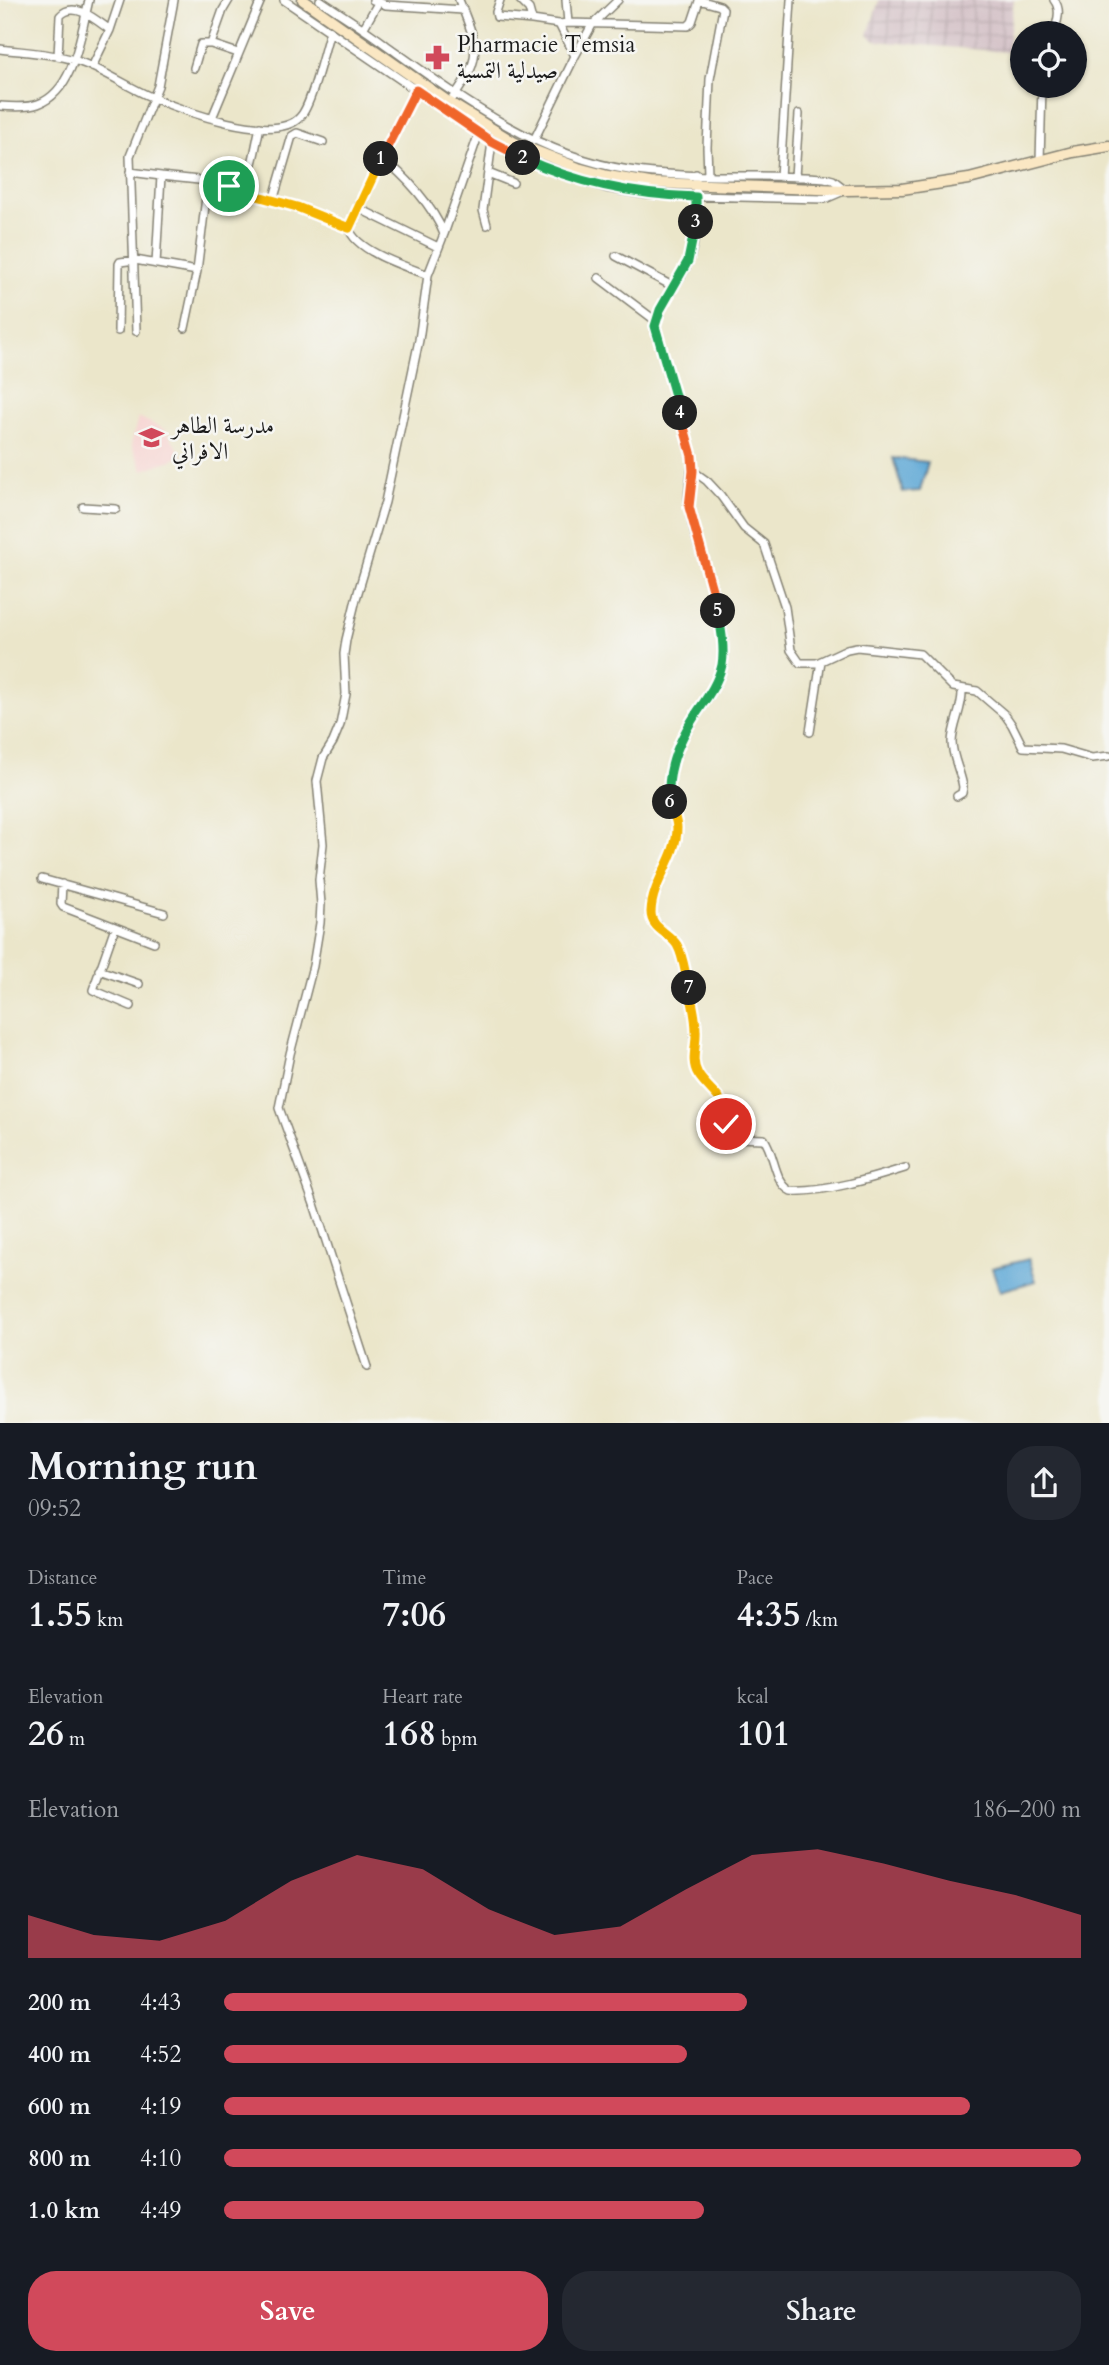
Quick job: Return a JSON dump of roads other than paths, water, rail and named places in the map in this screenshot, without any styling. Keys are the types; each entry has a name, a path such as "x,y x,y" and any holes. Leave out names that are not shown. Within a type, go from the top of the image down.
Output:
{"main road":[{"path":"303,0 344,35 418,86 450,102 500,134 540,152 576,173 696,186 902,189 940,185 995,174 1109,146"},
{"path":"785,189 786,177"}],"street":[{"path":"0,117 1,106 32,106 46,101 62,83 74,60 89,0"},
{"path":"92,67 110,30 120,0"},
{"path":"136,331 130,156 154,99 174,0"},
{"path":"211,44 229,0"},
{"path":"212,118 261,0"},
{"path":"284,0 330,32 344,35"},
{"path":"320,0 363,29 450,102 479,133 492,142 650,173 696,186 825,199 846,190 833,180 825,178 708,174"},
{"path":"450,102 470,71 474,56 473,32 459,0"},
{"path":"500,0 497,17 559,24 688,26 692,22 699,0 723,8 709,79 708,174 696,186 695,227 685,268 656,321 655,332 690,448 693,471 689,507 716,601 723,657 718,678 686,730 674,757 669,797 677,822 677,834 655,890 651,913 654,922 680,952 695,1021 694,1064 699,1075 728,1112 726,1134 734,1138 764,1139 771,1150 782,1184 788,1190 818,1190 905,1168"},
{"path":"520,0 529,9 532,20"},
{"path":"566,0 568,23"},
{"path":"540,152 575,55 592,25 618,0"},
{"path":"786,177 791,0"},
{"path":"1056,1 1059,13 1057,21"},
{"path":"363,29 376,2 463,10"},
{"path":"58,56 62,12 74,8 87,12 110,30"},
{"path":"559,24 575,55"},
{"path":"0,49 74,60 154,99 212,118 260,127 285,126 299,118 307,104 330,32"},
{"path":"194,68 201,44 211,44 238,54"},
{"path":"418,86 349,228 351,236 369,249 428,275"},
{"path":"1040,161 1042,98"},
{"path":"786,177 799,114"},
{"path":"229,186 247,176 260,127"},
{"path":"273,201 292,136 297,133 323,142"},
{"path":"367,1367 315,1207 279,1108 313,966 320,923 319,880 323,844 317,781 323,758 335,737 342,714 346,694 345,648 356,599 385,502 419,340 428,275 479,133"},
{"path":"486,225 484,210 492,142"},
{"path":"381,158 390,164 421,198 444,234"},
{"path":"130,172 229,186 297,207 349,228"},
{"path":"488,173 513,184"},
{"path":"156,264 161,176"},
{"path":"185,328 197,271 208,181"},
{"path":"358,208 438,247"},
{"path":"616,256 674,287"},
{"path":"118,331 120,261 135,260 197,271"},
{"path":"599,278 656,321"},
{"path":"693,471 721,496 744,528 764,544 785,607 794,656 800,663 821,661 857,647 916,652 926,658 953,687 977,691 1005,715 1023,747 1061,749 1092,758 1109,756"},
{"path":"83,506 116,509"},
{"path":"810,732 821,661"},
{"path":"957,796 963,787 952,739 962,702 962,690"},
{"path":"42,879 164,912"},
{"path":"62,884 63,907 154,942"},
{"path":"115,927 93,990 131,1006"},
{"path":"99,971 139,984"}],"water":[{"path":"893,458 928,462 920,491 903,492"},
{"path":"1029,1259 1036,1281 1000,1291 992,1268"}],"place":[{"name":"Pharmacie Temsia صيدلية التمسية","path":"437,57"},
{"name":"مدرسة الطاهر الافراني","path":"152,438"}]}
